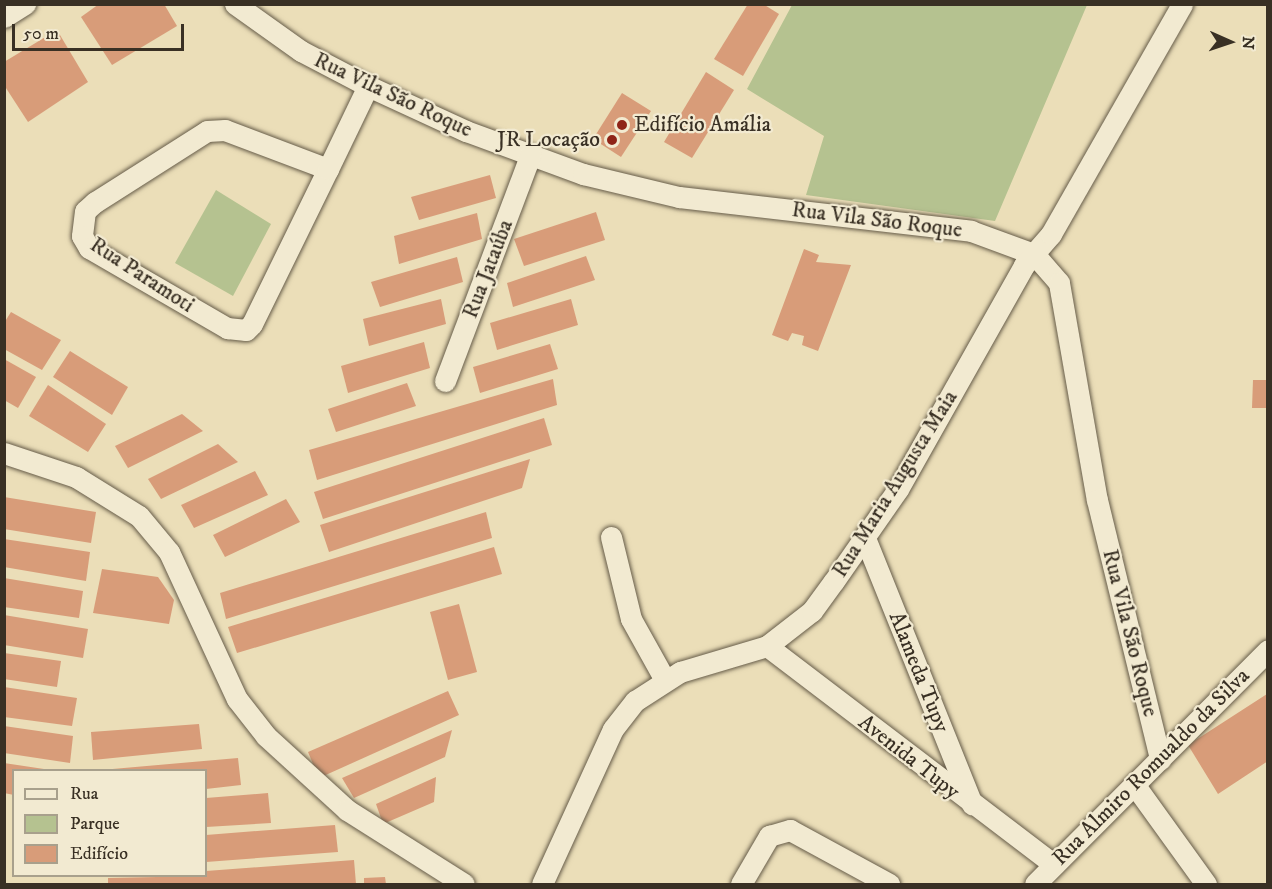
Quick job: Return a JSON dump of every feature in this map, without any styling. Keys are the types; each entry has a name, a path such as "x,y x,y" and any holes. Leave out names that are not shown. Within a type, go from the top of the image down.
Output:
{"street":[{"path":"4,16 25,4"},
{"name":"Rua Vila São Roque","path":"235,4 302,51 368,86 530,156 679,196 960,230 1034,254 1059,283 1097,500 1160,759"},
{"name":"Rua Maria Augusta Maia","path":"542,885 613,729 635,701 665,680 767,646 812,611 865,538 1034,254 1051,234 1182,4"},
{"name":"Rua Paramoti","path":"328,170 225,130 207,132 95,202 85,211 82,236 89,248 238,332 252,324 328,170 368,86"},
{"name":"Rua Jataúba","path":"445,381 530,156"},
{"path":"4,453 76,477 139,516 180,571 237,699 266,736 346,810 464,885"},
{"path":"611,537 631,619 665,680"},
{"name":"Alameda Tupy","path":"865,538 973,806"},
{"name":"Avenida Tupy","path":"767,646 973,806 1054,865"},
{"name":"Rua Almiro Romualdo da Silva","path":"1036,884 1136,787 1184,729 1268,650"},
{"path":"1136,787 1206,885"},
{"path":"741,885 769,836 790,830 889,885"}],"green space":[{"path":"792,5 1087,5 995,221 806,195 824,136 747,89"},
{"path":"216,190 271,224 233,296 175,263"}],"building":[{"path":"99,4 164,4 177,26 112,65 81,17"},
{"path":"748,4 763,4 779,14 743,76 714,59"},
{"path":"57,30 88,82 28,122 4,85 4,62"},
{"path":"706,72 734,90 692,158 664,142"},
{"name":"Edifício Amália","path":"622,93 651,111 621,157 593,139"},
{"path":"490,175 496,198 419,220 411,197"},
{"path":"596,212 605,240 524,266 514,239"},
{"path":"477,213 482,239 399,264 394,236"},
{"path":"804,249 819,255 816,262 851,265 818,351 802,345 804,336 792,333 788,341 772,335"},
{"path":"586,256 595,280 513,307 507,283"},
{"path":"457,257 463,282 380,307 371,282"},
{"path":"441,299 446,324 369,346 363,319"},
{"path":"571,299 578,325 497,350 490,323"},
{"path":"11,312 61,340 42,370 4,349 4,323"},
{"path":"424,342 430,368 348,393 341,366"},
{"path":"550,344 558,369 480,393 473,367"},
{"path":"70,351 128,387 112,415 53,377"},
{"path":"4,359 36,377 18,408 4,400"},
{"path":"553,379 557,405 317,480 309,450"},
{"path":"1253,380 1268,380 1268,408 1252,408"},
{"path":"407,383 416,406 336,432 328,409"},
{"path":"48,385 106,424 88,452 29,416"},
{"path":"182,414 203,431 128,468 115,446"},
{"path":"544,418 552,445 323,519 314,492"},
{"path":"218,444 238,462 161,499 148,479"},
{"path":"530,459 522,488 329,552 320,525"},
{"path":"255,471 268,495 194,528 181,505"},
{"path":"4,497 96,512 91,543 4,529"},
{"path":"286,499 300,522 225,557 213,535"},
{"path":"486,512 492,538 226,619 220,593"},
{"path":"4,539 90,552 86,581 4,567"},
{"path":"494,547 502,574 237,653 228,627"},
{"path":"102,569 158,577 174,600 169,624 93,613"},
{"path":"4,578 83,591 79,618 4,607"},
{"path":"459,604 477,672 448,680 430,612"},
{"path":"4,615 88,629 83,658 4,645"},
{"path":"4,653 61,661 57,687 4,679"},
{"path":"1268,683 1268,761 1218,794 1188,745 1267,694"},
{"path":"4,687 77,698 72,726 4,717"},
{"path":"448,691 459,715 319,778 308,752"},
{"path":"199,724 202,749 93,760 91,732"},
{"path":"4,726 73,736 70,763 4,753"},
{"path":"452,730 445,757 354,798 342,778"},
{"path":"238,758 241,785 207,789 207,769 112,769"},
{"path":"4,763 44,769 12,769 12,795 4,793"},
{"path":"436,777 434,802 383,824 376,804"},
{"path":"268,793 271,823 207,827 207,798"},
{"path":"335,825 338,852 207,862 207,835"},
{"path":"354,860 356,884 108,884 108,878 207,877 207,871"},
{"path":"385,877 386,884 364,884 364,878"}],"place":[{"name":"Edifício Amália","path":"622,125"},
{"name":"JR Locação","path":"612,140"}]}
